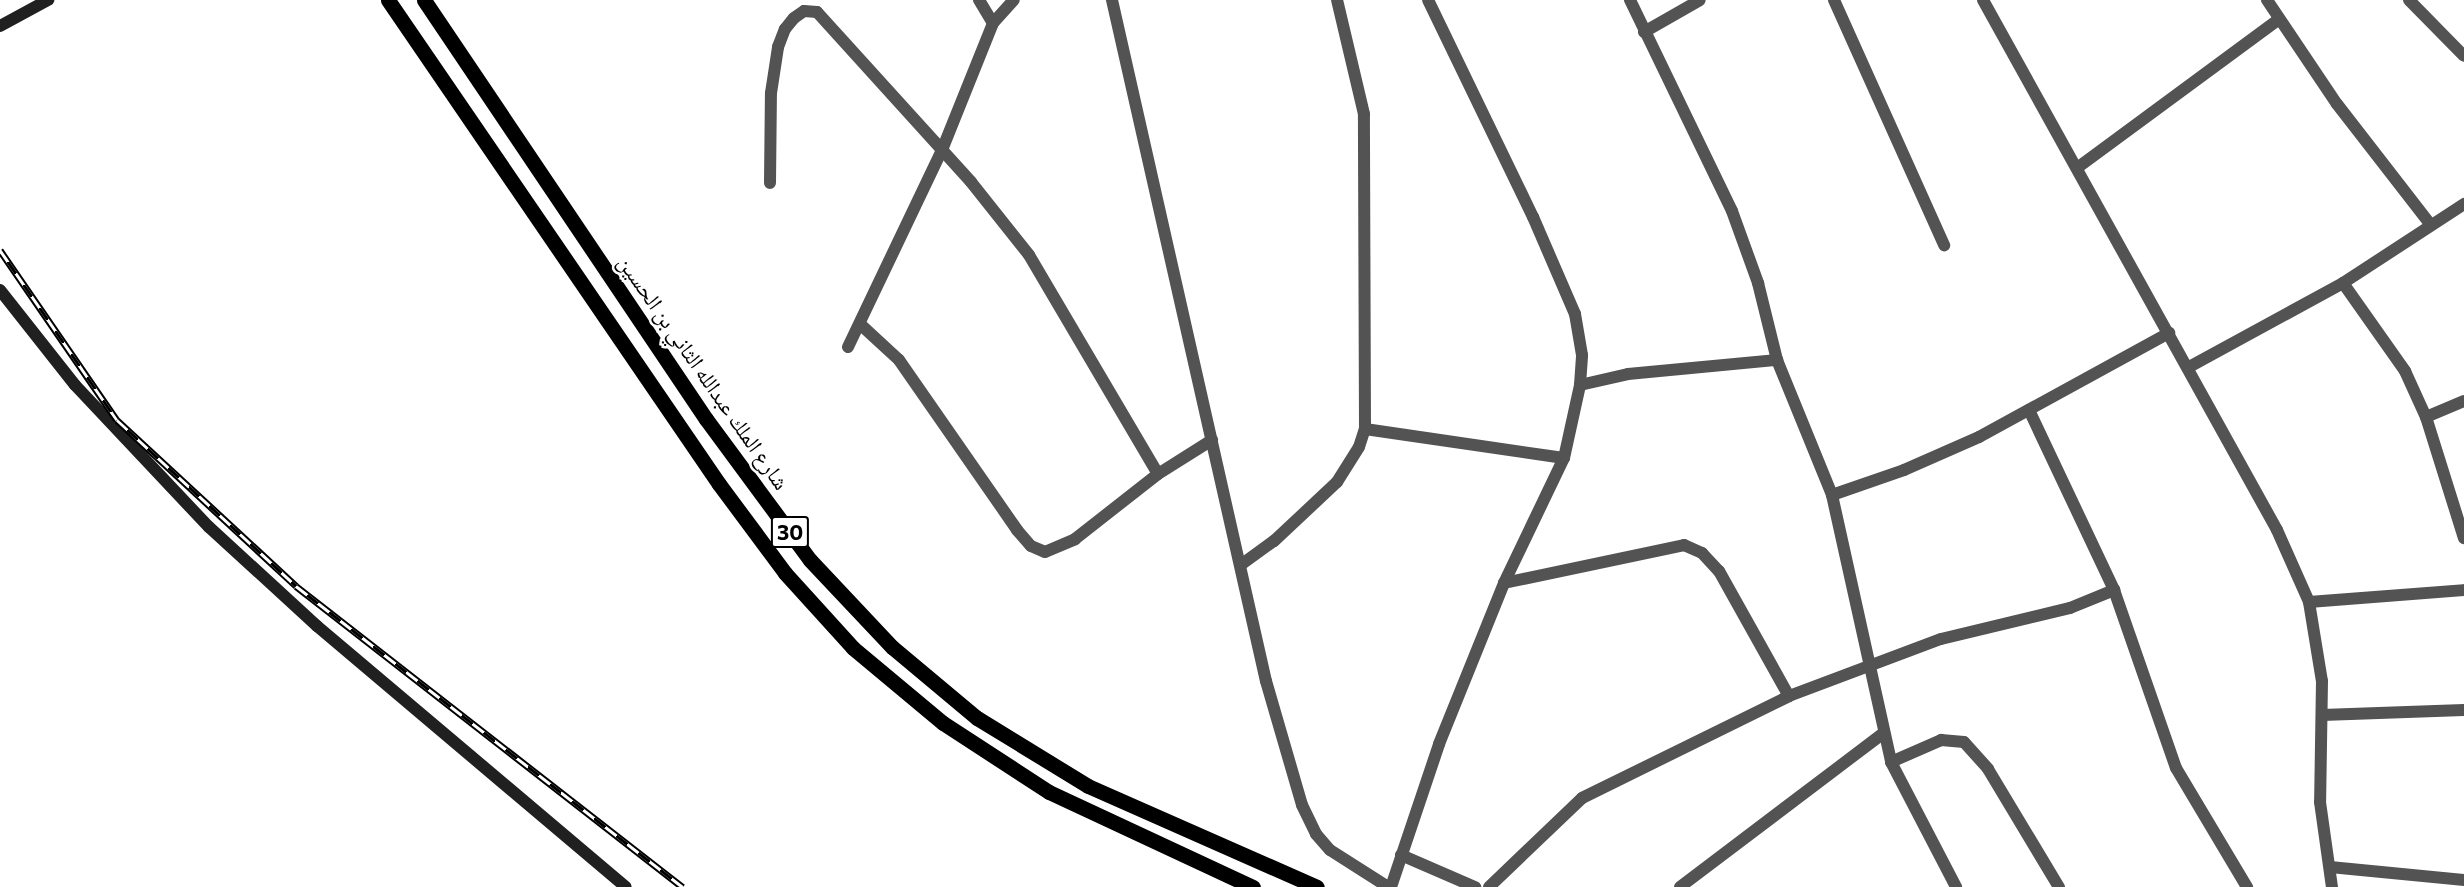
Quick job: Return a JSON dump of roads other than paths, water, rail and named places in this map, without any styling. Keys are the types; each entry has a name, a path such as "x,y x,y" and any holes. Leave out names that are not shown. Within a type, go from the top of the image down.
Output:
{"main road":[{"name":"30","path":"387,0 685,435 800,590 853,648 911,698 974,745 1049,792 1253,887"},
{"name":"شارع الملك عبدالله الثاني بن الحسين","path":"424,0 706,419 810,560 932,684 1024,750 1088,786 1317,887"},
{"path":"685,435 706,419"}],"street":[{"path":"0,26 48,0"},
{"path":"979,0 993,23"},
{"path":"848,347 942,150 993,23 1014,0"},
{"path":"1112,0 1242,564 1266,681 1310,824 1330,850 1389,887 1439,744 1504,583 1564,458 1580,385 1582,355 1575,314 1428,0"},
{"path":"1242,564 1274,541 1337,482 1359,447 1365,429 1364,114 1337,0"},
{"path":"1630,0 1732,212 1758,283 1777,360 1832,495 1871,667 1882,734 1891,762 1956,887"},
{"path":"1644,32 1700,0"},
{"path":"1834,0 1944,245"},
{"path":"1983,0 2189,367 2277,530 2309,603 2322,681 2320,802 2332,887"},
{"path":"2267,0 2337,104 2430,224"},
{"path":"2409,0 2464,56"},
{"path":"770,183 771,93 778,47 785,29 804,11 817,12 829,22 942,150 1029,255 1158,474"},
{"path":"2077,168 2279,19"},
{"path":"2189,367 2343,283 2430,224 2464,204"},
{"path":"2343,283 2405,371 2426,417 2464,538"},
{"path":"0,290 82,393 209,527 317,626 626,887"},
{"path":"860,324 899,360 996,504 1031,546 1045,552 1061,548 1158,474 1212,440"},
{"path":"1832,495 1904,470 2029,410 2169,333"},
{"path":"1580,385 1628,374 1777,360"},
{"path":"2426,417 2464,401"},
{"path":"2029,410 2114,590 2176,768 2247,887"},
{"path":"1365,429 1564,458"},
{"path":"1504,583 1684,545 1702,553 1719,571 1789,696"},
{"path":"1489,887 1582,798 1789,696 1941,639 2070,608 2114,590"},
{"path":"2309,603 2464,590"},
{"path":"2322,715 2464,710"},
{"path":"1680,887 1882,734"},
{"path":"1891,762 1941,740 1964,742 1988,769 2059,887"},
{"path":"1401,855 1475,887"},
{"path":"2330,867 2464,880"}],"railway":[{"path":"0,250 117,420 296,586 683,887"}]}
